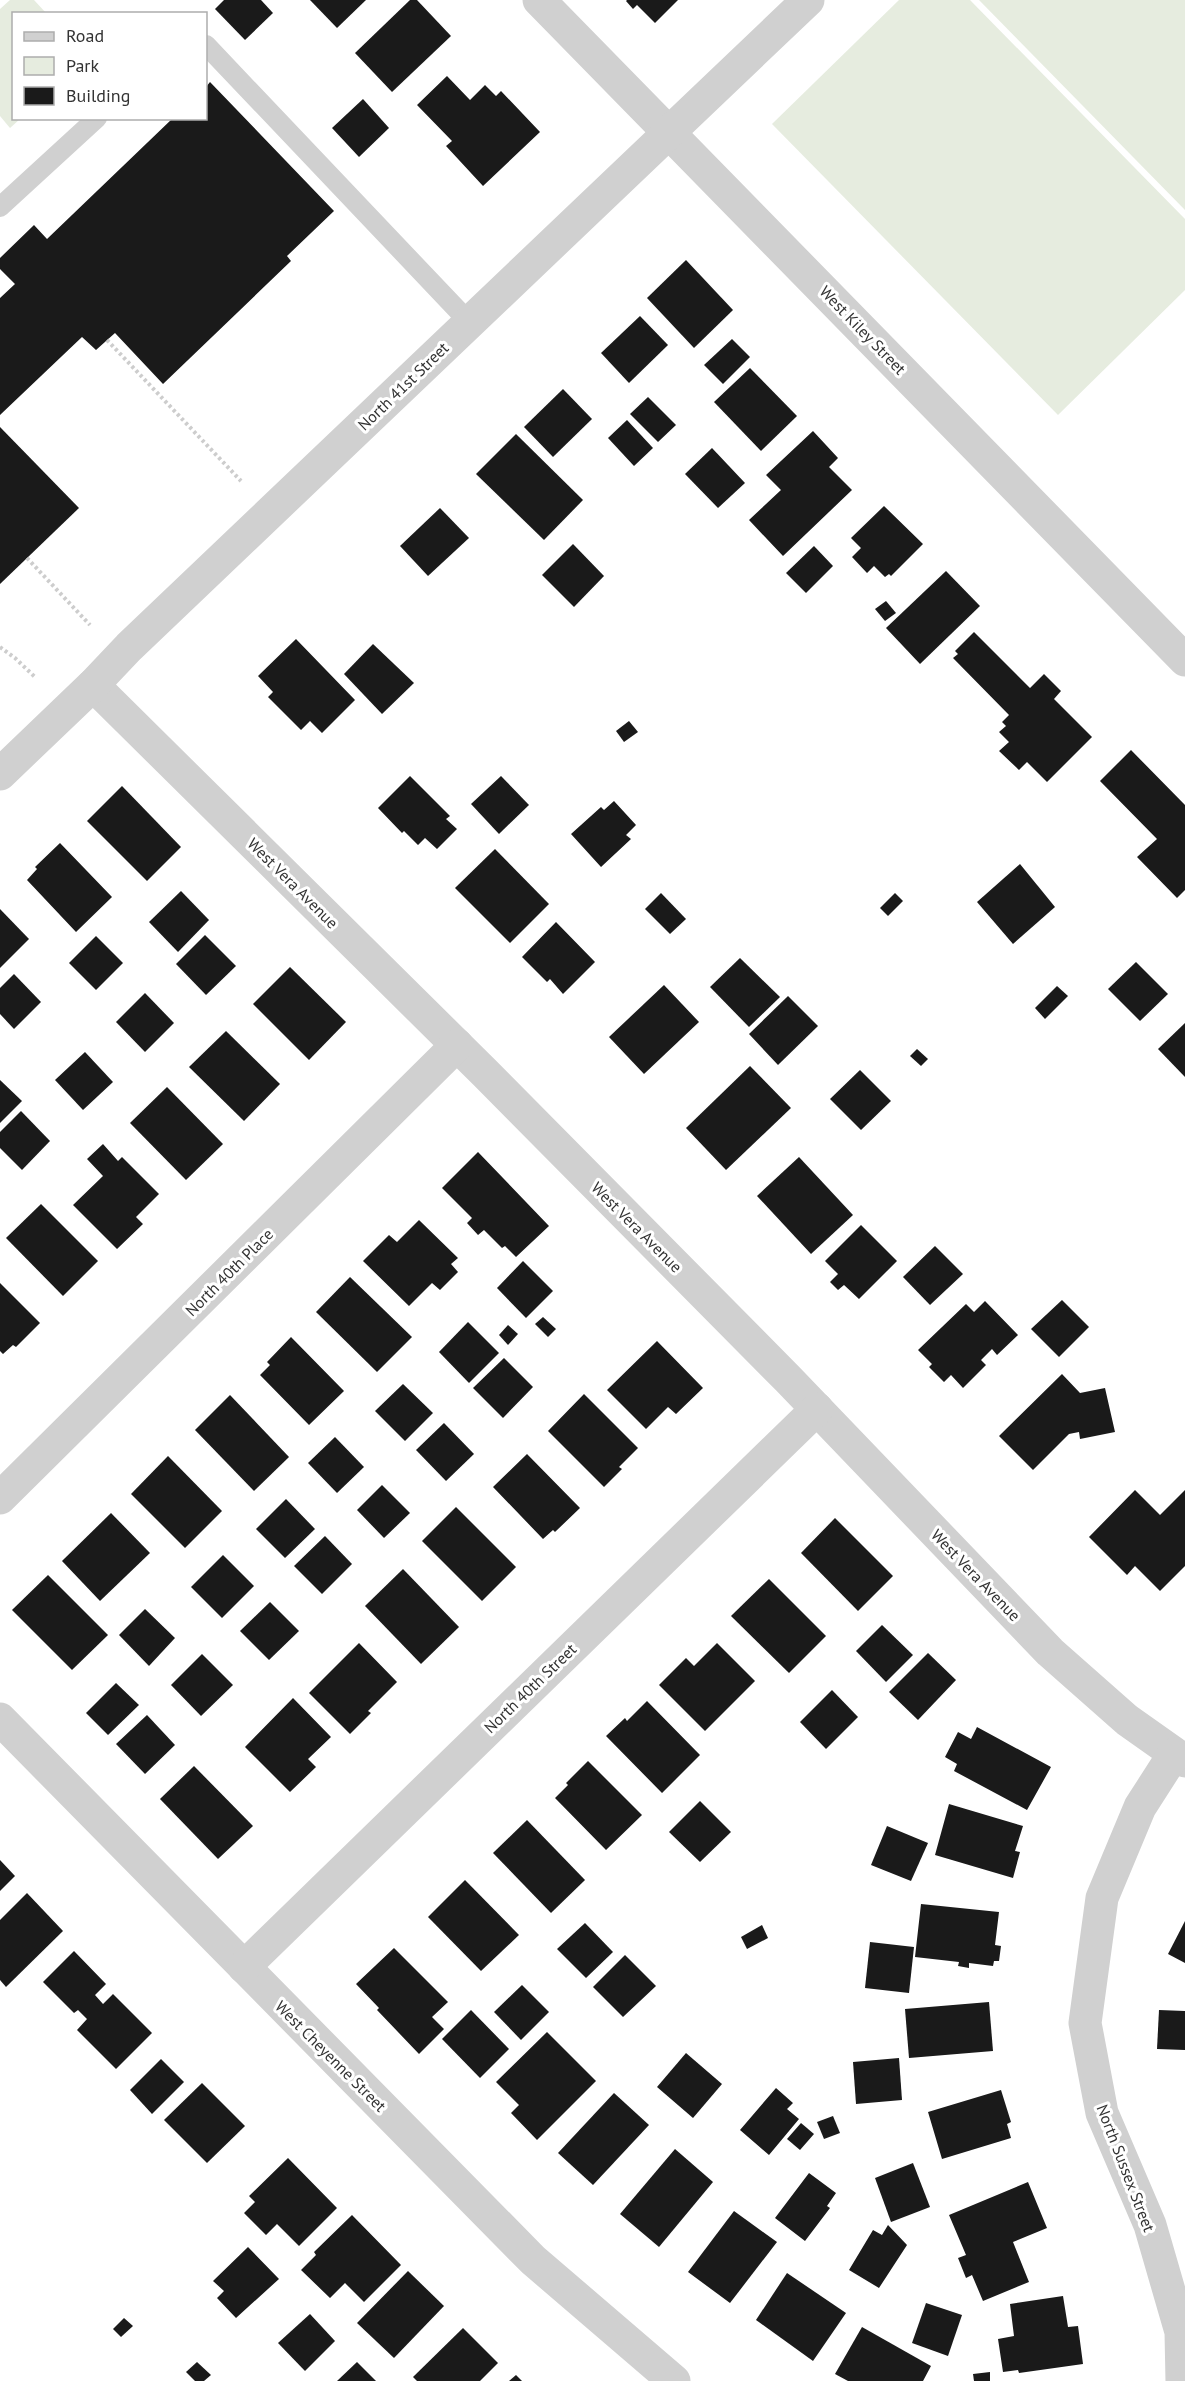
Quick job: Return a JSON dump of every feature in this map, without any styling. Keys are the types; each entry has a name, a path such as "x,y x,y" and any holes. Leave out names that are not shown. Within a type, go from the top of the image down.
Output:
{"street":[{"name":"West Kiley Street","path":"539,0 1185,660"},
{"name":"North 41st Street","path":"0,774 93,685 129,646 671,133 808,0"},
{"name":"West Vera Avenue","path":"93,685 457,1045 817,1409 1050,1652 1127,1720 1179,1757"},
{"name":"North 40th Place","path":"0,1498 457,1045"},
{"name":"North 40th Street","path":"244,1967 817,1409"},
{"name":"West Cheyenne Street","path":"0,1719 533,2260 674,2381"},
{"name":"North Sussex Street","path":"1179,1757 1140,1807 1102,1898 1085,2023 1102,2113 1150,2226 1181,2332 1182,2381"}],"lane":[{"path":"207,46 470,322"},
{"path":"0,207 95,120"}],"path":[{"path":"107,340 241,481"},
{"path":"27,558 90,624"},
{"path":"0,647 36,678"}],"green space":[{"path":"10,0 34,0 45,12 12,12 12,120 19,120 10,128 0,116 0,9"},
{"path":"899,0 970,0 1185,219 1185,290 1058,415 772,124"},
{"path":"979,0 1185,0 1185,210"}],"building":[{"path":"224,0 261,0 273,13 245,40 215,9"},
{"path":"310,0 366,0 337,28"},
{"path":"410,0 417,0 451,36 392,92 355,53"},
{"path":"627,0 678,0 655,23 637,5 633,9"},
{"path":"447,76 470,100 485,85 496,96 501,91 540,132 483,186 446,146 452,141 417,105"},
{"path":"210,82 334,211 287,256 291,261 163,384 115,333 96,350 82,337 0,415 0,298 15,284 0,269 0,258 34,225 47,239 171,120 207,120 207,86"},
{"path":"363,99 389,128 359,157 332,128"},
{"path":"686,260 733,310 694,348 647,298"},
{"path":"640,316 668,345 629,383 601,353"},
{"path":"732,339 750,357 723,384 704,365"},
{"path":"750,368 797,416 761,451 714,402"},
{"path":"563,389 592,419 553,457 524,427"},
{"path":"648,397 676,425 658,442 630,414"},
{"path":"627,420 653,448 634,466 608,438"},
{"path":"0,427 79,508 0,584"},
{"path":"813,431 838,458 829,467 852,490 783,556 749,520 781,490 766,475"},
{"path":"516,434 583,500 544,540 476,474"},
{"path":"712,448 745,483 718,508 685,474"},
{"path":"884,506 923,544 891,576 889,574 885,577 874,566 867,573 852,557 861,548 851,538"},
{"path":"440,508 469,538 428,576 400,546"},
{"path":"573,544 604,576 574,607 542,575"},
{"path":"814,546 833,566 806,593 786,573"},
{"path":"946,571 980,606 920,664 886,628"},
{"path":"886,601 896,613 885,621 875,609"},
{"path":"974,632 1030,688 1044,674 1061,691 1054,699 1092,737 1047,782 1027,762 1019,770 999,751 1009,742 999,732 1006,726 1002,722 1009,715 953,658 958,654 955,651"},
{"path":"296,639 355,700 322,733 310,721 301,730 268,697 273,692 258,676"},
{"path":"373,644 414,683 382,714 344,674"},
{"path":"629,721 638,732 624,742 616,731"},
{"path":"1131,750 1185,805 1185,890 1177,898 1137,857 1157,839 1100,781"},
{"path":"410,776 450,816 446,819 457,829 437,849 425,838 418,845 404,831 402,833 378,808"},
{"path":"501,776 529,805 499,834 471,804"},
{"path":"122,786 181,847 147,881 87,821"},
{"path":"614,801 636,825 626,835 631,839 601,867 571,834 601,807 604,810"},
{"path":"60,843 112,897 76,932 27,880 37,869 35,867"},
{"path":"495,849 549,904 510,943 455,888"},
{"path":"1020,864 1055,907 1013,944 977,902"},
{"path":"181,891 209,920 178,952 149,922"},
{"path":"661,893 686,919 670,934 645,909"},
{"path":"895,893 903,901 888,916 880,908"},
{"path":"0,909 29,939 0,968"},
{"path":"556,922 595,962 563,994 550,979 547,982 522,957"},
{"path":"205,935 236,966 206,995 176,964"},
{"path":"96,936 123,963 96,990 69,963"},
{"path":"740,958 780,997 749,1027 710,987"},
{"path":"1136,962 1168,994 1140,1021 1108,989"},
{"path":"290,967 346,1022 309,1060 253,1004"},
{"path":"14,974 41,1002 14,1029 0,1014 0,988"},
{"path":"664,985 699,1022 644,1074 609,1037"},
{"path":"1057,986 1068,996 1045,1019 1035,1008"},
{"path":"145,993 174,1023 145,1052 116,1022"},
{"path":"788,996 818,1026 778,1065 749,1034"},
{"path":"1185,1023 1185,1077 1158,1049"},
{"path":"226,1031 280,1084 244,1121 189,1067"},
{"path":"917,1049 928,1059 921,1066 910,1056"},
{"path":"85,1052 113,1082 83,1110 55,1080"},
{"path":"750,1066 791,1108 726,1170 686,1128"},
{"path":"860,1070 891,1101 861,1130 830,1099"},
{"path":"0,1080 22,1101 0,1123"},
{"path":"167,1087 223,1144 186,1180 130,1123"},
{"path":"21,1111 50,1141 22,1170 0,1148 0,1132"},
{"path":"103,1144 118,1161 122,1157 159,1194 136,1217 143,1224 117,1249 73,1205 103,1176 87,1159"},
{"path":"478,1152 549,1226 516,1257 505,1246 502,1248 484,1230 478,1235 467,1223 472,1218 442,1188"},
{"path":"799,1157 853,1215 811,1254 757,1196"},
{"path":"41,1204 98,1261 63,1296 6,1238"},
{"path":"419,1220 458,1258 451,1264 458,1272 440,1290 432,1283 409,1306 363,1261 389,1235 397,1242"},
{"path":"861,1225 897,1261 859,1299 844,1285 838,1290 830,1282 838,1274 825,1261"},
{"path":"935,1246 963,1274 930,1305 903,1277"},
{"path":"523,1261 553,1291 526,1318 497,1288"},
{"path":"350,1277 412,1337 377,1372 316,1312"},
{"path":"0,1283 40,1323 16,1347 13,1345 3,1354 0,1351"},
{"path":"1062,1300 1089,1327 1059,1357 1031,1329"},
{"path":"985,1301 1018,1335 997,1355 992,1349 981,1360 986,1365 963,1388 951,1375 944,1382 929,1367 932,1364 918,1350 966,1304 974,1312"},
{"path":"543,1317 556,1329 548,1337 535,1324"},
{"path":"468,1322 499,1353 469,1383 439,1352"},
{"path":"508,1325 518,1334 508,1345 499,1335"},
{"path":"291,1337 344,1391 309,1425 260,1375 270,1365 267,1362"},
{"path":"657,1341 703,1388 676,1414 668,1407 646,1429 607,1390"},
{"path":"504,1358 533,1387 503,1418 473,1388"},
{"path":"1062,1374 1080,1393 1105,1388 1115,1432 1080,1439 1079,1432 1069,1434 1033,1470 999,1436"},
{"path":"403,1384 433,1413 405,1441 375,1411"},
{"path":"584,1394 638,1448 619,1467 622,1469 604,1487 548,1431"},
{"path":"230,1395 289,1457 254,1491 195,1430"},
{"path":"444,1423 474,1454 446,1481 416,1450"},
{"path":"335,1437 364,1467 337,1493 308,1463"},
{"path":"527,1454 580,1508 555,1532 553,1530 543,1539 493,1487"},
{"path":"168,1456 222,1511 185,1548 131,1494"},
{"path":"382,1485 410,1513 384,1538 357,1510"},
{"path":"1135,1490 1160,1515 1185,1490 1185,1566 1160,1591 1135,1566 1127,1575 1089,1537"},
{"path":"286,1499 315,1529 285,1558 256,1529"},
{"path":"456,1507 516,1567 482,1601 422,1541"},
{"path":"111,1513 150,1553 100,1601 62,1561"},
{"path":"835,1518 893,1576 858,1611 801,1553"},
{"path":"325,1536 352,1564 322,1594 294,1566"},
{"path":"223,1555 254,1586 222,1618 191,1587"},
{"path":"403,1569 459,1627 421,1664 365,1606"},
{"path":"48,1575 108,1635 72,1670 12,1610"},
{"path":"769,1579 826,1636 789,1673 731,1616"},
{"path":"270,1602 299,1631 269,1660 240,1631"},
{"path":"145,1609 175,1638 149,1666 119,1635"},
{"path":"882,1625 913,1655 886,1682 856,1651"},
{"path":"359,1643 397,1682 368,1711 371,1713 350,1734 309,1693"},
{"path":"717,1643 755,1681 705,1731 659,1685 686,1658 694,1666"},
{"path":"928,1653 956,1680 918,1720 889,1692"},
{"path":"202,1654 233,1685 201,1716 171,1685"},
{"path":"116,1683 139,1705 108,1735 86,1713"},
{"path":"832,1690 858,1717 826,1749 800,1722"},
{"path":"293,1698 331,1737 308,1759 316,1767 290,1792 245,1747"},
{"path":"647,1701 700,1755 662,1793 606,1736 625,1718 627,1721"},
{"path":"147,1715 175,1745 145,1774 116,1744"},
{"path":"977,1727 1051,1767 1027,1810 954,1771 957,1764 945,1757 958,1732 971,1739"},
{"path":"588,1761 642,1815 606,1850 555,1798"},
{"path":"194,1766 253,1826 218,1859 160,1799"},
{"path":"700,1801 731,1832 700,1862 669,1832"},
{"path":"949,1804 1023,1826 1015,1851 1020,1852 1013,1878 935,1855"},
{"path":"527,1820 585,1880 551,1913 493,1853"},
{"path":"887,1826 928,1843 911,1881 871,1865"},
{"path":"0,1860 15,1876 0,1891"},
{"path":"465,1880 519,1935 481,1971 428,1917"},
{"path":"27,1893 63,1931 6,1987 0,1980 0,1920"},
{"path":"921,1904 999,1912 995,1945 1001,1946 999,1961 994,1961 993,1966 969,1963 969,1968 958,1966 959,1962 915,1957"},
{"path":"1185,1921 1185,1963 1168,1954"},
{"path":"585,1923 613,1952 586,1978 557,1949"},
{"path":"762,1925 768,1938 747,1949 741,1937"},
{"path":"870,1942 914,1947 909,1993 865,1988"},
{"path":"394,1948 448,2002 432,2017 444,2029 419,2054 356,1984"},
{"path":"74,1951 106,1984 95,1995 103,2004 113,1994 152,2033 116,2069 77,2030 87,2019 78,2010 74,2013 43,1982"},
{"path":"625,1955 656,1986 623,2017 593,1987"},
{"path":"522,1985 549,2012 521,2040 494,2012"},
{"path":"989,2002 993,2051 909,2058 905,2009"},
{"path":"471,2010 509,2049 480,2078 442,2039"},
{"path":"1159,2010 1185,2011 1185,2050 1157,2049"},
{"path":"547,2032 596,2081 537,2140 511,2113 519,2105 496,2082"},
{"path":"686,2053 722,2084 693,2118 657,2087"},
{"path":"899,2058 902,2100 856,2104 853,2062"},
{"path":"161,2059 184,2082 152,2114 130,2090"},
{"path":"202,2083 245,2126 207,2163 164,2120"},
{"path":"776,2088 793,2103 787,2109 799,2119 769,2155 740,2130"},
{"path":"1001,2090 1011,2122 1007,2124 1011,2138 942,2159 928,2112"},
{"path":"614,2093 649,2125 593,2185 558,2153"},
{"path":"833,2116 840,2133 824,2139 817,2122"},
{"path":"801,2123 814,2134 800,2150 787,2139"},
{"path":"675,2149 713,2182 659,2247 620,2214"},
{"path":"288,2158 337,2208 299,2246 277,2224 266,2235 244,2213 255,2202 249,2196"},
{"path":"913,2163 930,2207 891,2222 875,2178"},
{"path":"809,2173 836,2193 827,2206 830,2208 805,2241 775,2218"},
{"path":"1028,2182 1047,2228 1013,2242 1029,2282 983,2301 972,2275 966,2278 958,2258 966,2255 949,2215"},
{"path":"734,2211 777,2242 730,2303 688,2272"},
{"path":"352,2215 401,2265 364,2302 345,2283 330,2298 301,2270 316,2255 314,2252"},
{"path":"888,2225 907,2245 879,2288 849,2270 873,2230 882,2235"},
{"path":"248,2247 279,2279 236,2318 217,2298 224,2291 213,2281"},
{"path":"408,2271 444,2306 394,2358 357,2323"},
{"path":"787,2273 846,2313 813,2361 756,2320"},
{"path":"1063,2296 1068,2327 1078,2326 1083,2364 1019,2373 1018,2370 1003,2372 998,2339 1014,2336 1010,2304"},
{"path":"926,2303 962,2315 948,2356 912,2343"},
{"path":"310,2314 335,2341 305,2371 278,2343"},
{"path":"124,2318 133,2326 121,2337 113,2329"},
{"path":"862,2327 931,2366 923,2381 848,2381 835,2374"},
{"path":"463,2328 498,2363 480,2381 417,2381 413,2377"},
{"path":"197,2362 211,2375 204,2381 195,2381 186,2372"},
{"path":"357,2362 376,2381 337,2381"},
{"path":"990,2372 990,2381 974,2381 973,2374"},
{"path":"516,2375 522,2381 509,2381"}]}
